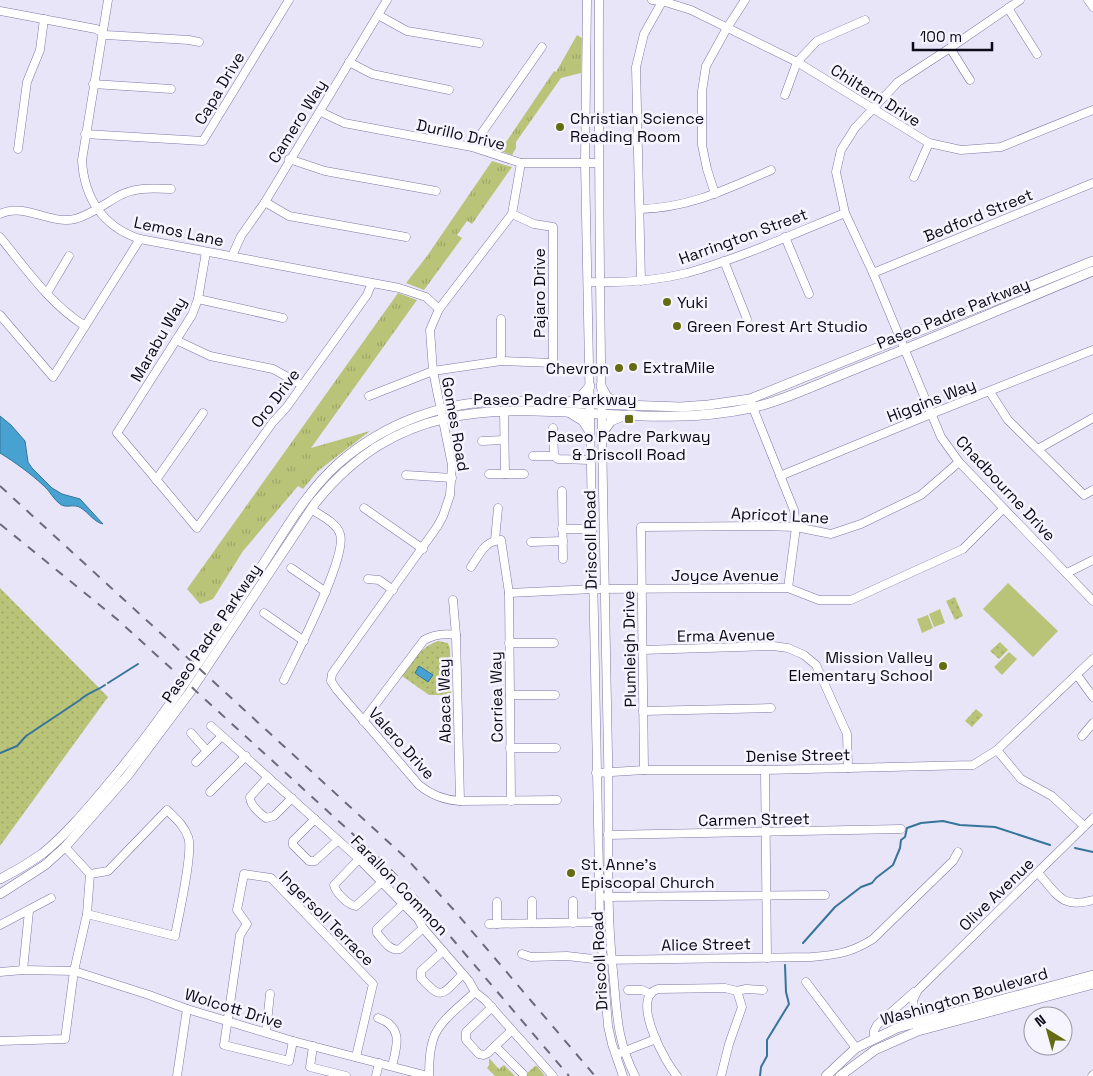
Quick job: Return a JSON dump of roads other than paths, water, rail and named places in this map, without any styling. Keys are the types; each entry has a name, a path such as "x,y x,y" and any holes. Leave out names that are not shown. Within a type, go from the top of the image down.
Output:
{"main road":[{"name":"Paseo Padre Parkway","path":"0,894 44,865 64,847 121,784 170,721 311,509 339,477 366,454 405,432 443,414 504,410 570,412 623,405 689,407 751,404 900,339 1093,261"},
{"name":"Paseo Padre Parkway","path":"601,409 627,414 676,416 712,414 751,404 777,400 1093,271"},
{"path":"565,403 580,397 590,386"},
{"path":"601,386 607,397 623,405"},
{"name":"Paseo Padre Parkway","path":"0,879 42,854 87,808 144,739 188,679 318,484 356,450 380,434 405,421 443,414 488,402 565,403 590,409"},
{"path":"570,412 583,421 590,432"},
{"path":"601,435 611,422 627,414"},
{"path":"311,509 313,498 334,468"},
{"path":"0,887 23,874 42,854"},
{"name":"Washington Boulevard","path":"826,1076 856,1048 874,1038 1093,975"},
{"name":"Washington Boulevard","path":"840,1076 875,1050 917,1026 1093,984"}],"street":[{"name":"Lemos Lane","path":"108,0 82,160 83,176 88,192 98,210 112,225 127,235 140,239 399,288 426,297 439,309"},
{"name":"Capa Drive","path":"85,134 203,141 289,0"},
{"name":"Camero Way","path":"232,256 241,236 265,202 387,0"},
{"name":"Driscoll Road","path":"587,0 585,163 599,898 608,1026 623,1076"},
{"name":"Driscoll Road","path":"599,0 598,163 601,282 601,435 611,959 617,1024 624,1051 635,1076"},
{"name":"Chiltern Drive","path":"652,0 663,1 691,10 796,62 929,144 961,150 1001,148 1093,110"},
{"path":"715,194 706,169 702,145 702,91 706,66 745,0"},
{"name":"Chadbourne Drive","path":"1020,0 898,82 855,128 841,150 836,172 845,213 873,274 941,437 959,462 1093,601"},
{"path":"1088,0 1093,7"},
{"path":"641,280 636,67 644,34 663,1"},
{"path":"1008,8 1037,54"},
{"path":"0,11 96,29 106,35 199,42"},
{"path":"378,15 407,31 479,43"},
{"path":"18,149 27,82 40,50 44,19"},
{"path":"785,95 796,62 817,41 865,20"},
{"path":"472,147 542,47"},
{"path":"950,48 970,80"},
{"path":"349,62 372,74 448,90"},
{"path":"93,84 171,89"},
{"name":"Durillo Drive","path":"320,112 344,123 472,147 522,163 598,163"},
{"path":"914,177 929,144"},
{"path":"290,159 325,171 436,191"},
{"name":"Gomes Road","path":"331,681 332,674 336,668 422,549 443,516 450,495 452,465 443,414 432,371 430,330 439,309 512,214 522,163"},
{"path":"640,209 662,209 687,204 771,170"},
{"name":"Bedford Street","path":"873,274 1093,183"},
{"path":"0,214 19,210 74,220 98,210 117,197 132,190 148,188 171,189"},
{"path":"265,202 289,216 406,237"},
{"name":"Harrington Street","path":"588,282 641,280 685,273 724,261 845,213"},
{"name":"Pajaro Drive","path":"369,396 432,371 501,361 553,363 553,227 534,224 512,214"},
{"path":"0,237 68,315 85,326"},
{"path":"785,237 810,294"},
{"path":"0,315 53,377 140,239"},
{"name":"Marabu Way","path":"156,480 117,433 192,315 198,299 206,252"},
{"path":"47,293 69,256"},
{"path":"724,261 748,319"},
{"name":"Oro Drive","path":"156,480 197,528 368,295 372,283"},
{"path":"198,299 283,318"},
{"path":"501,319 501,361"},
{"path":"176,340 210,356 273,369 302,385"},
{"name":"Higgins Way","path":"780,476 1093,350"},
{"path":"990,392 1008,420 1084,495 1093,490"},
{"path":"751,404 794,510 796,527 788,588"},
{"path":"504,410 505,474"},
{"path":"156,480 203,413"},
{"path":"1038,449 1093,418"},
{"path":"553,428 554,456"},
{"path":"482,441 504,440"},
{"path":"533,456 590,460"},
{"name":"Apricot Lane","path":"640,527 796,527 832,534 861,524 921,495 959,462"},
{"path":"489,474 524,474"},
{"path":"406,475 452,478"},
{"path":"562,491 563,559"},
{"path":"364,508 422,549"},
{"path":"471,567 487,545 495,540 498,508"},
{"path":"284,680 326,592 342,542 339,531 311,509"},
{"name":"Joyce Avenue","path":"509,593 593,589 788,588 819,600 851,600 963,549 1003,509"},
{"name":"Plumleigh Drive","path":"640,527 644,770"},
{"path":"562,529 592,529"},
{"name":"Corriea Way","path":"495,540 502,540 509,593 511,801"},
{"path":"531,542 563,541"},
{"path":"1067,573 1093,560"},
{"path":"291,568 326,592"},
{"path":"368,579 379,580 393,590"},
{"name":"Abaca Way","path":"453,600 456,635 460,801"},
{"path":"264,613 304,641"},
{"path":"363,721 424,640 443,633 456,635"},
{"path":"509,643 554,643"},
{"name":"Erma Avenue","path":"642,650 773,646 788,648 804,655 816,666 847,734 848,768"},
{"name":"Denise Street","path":"596,773 644,770 765,770 973,765 997,750 1093,659"},
{"path":"1077,675 1093,697"},
{"name":"Valero Drive","path":"331,681 418,785 427,792 443,798 460,801 556,800"},
{"path":"510,695 555,695"},
{"path":"643,711 771,708"},
{"path":"1082,736 1093,722"},
{"name":"Farallon Common","path":"212,726 382,882 418,919 423,928 463,974 475,992 492,1008 553,1076"},
{"path":"191,734 207,751"},
{"path":"196,762 222,736"},
{"path":"510,748 556,748"},
{"path":"997,750 1021,779 1052,796 1084,826"},
{"path":"210,792 246,756"},
{"path":"765,770 767,958"},
{"path":"268,777 250,797 252,804 262,815 266,818 272,817 292,798"},
{"path":"87,914 175,936 189,856 190,838 182,824 167,810 108,871 90,874"},
{"name":"Olive Avenue","path":"874,1038 874,1031 877,1025 918,990 1093,818"},
{"path":"315,819 293,841 293,845 309,861 315,861 338,840"},
{"name":"Carmen Street","path":"608,835 900,829"},
{"path":"0,1041 65,1039 74,971 87,914 90,874 64,847"},
{"name":"Alice Street","path":"522,954 531,957 567,956 602,960 811,957 841,954 858,948 873,939 953,862 958,852"},
{"path":"359,859 334,885 335,889 344,899 353,906 356,906 382,882"},
{"path":"1038,873 1062,900 1072,904 1093,900"},
{"name":"Ingersoll Terrace","path":"227,1020 240,935 246,924 237,910 244,874 271,878 373,984 356,1057"},
{"path":"599,898 825,894"},
{"path":"0,925 50,898"},
{"path":"532,901 532,924"},
{"path":"573,901 573,923"},
{"path":"496,902 493,924 600,922"},
{"path":"403,904 377,929 377,933 392,949 396,950 400,949 423,928"},
{"path":"23,970 29,910"},
{"path":"443,951 421,970 421,978 438,994 443,993 463,974"},
{"name":"Wolcott Drive","path":"0,972 23,970 74,971 187,1009 293,1041 428,1076"},
{"path":"806,982 856,1048"},
{"path":"677,1076 656,1040 648,1017 648,1004 651,994 658,989 726,988 737,991 746,988 763,990"},
{"path":"628,990 642,990 651,994"},
{"path":"917,1026 913,1000 918,990"},
{"path":"721,1076 729,1044 742,1007 737,991"},
{"path":"428,1076 433,1038 445,1021 475,992"},
{"path":"266,1032 270,994"},
{"path":"492,1008 466,1032 465,1036 479,1054 484,1055 512,1030"},
{"path":"177,1076 187,1009"},
{"path":"378,1018 385,1020 397,1033 398,1039 392,1066"},
{"path":"227,1020 224,1045 288,1062 293,1041"},
{"path":"616,1054 656,1040"},
{"path":"313,1046 310,1068 346,1076"},
{"path":"495,1046 523,1074"},
{"path":"376,1076 379,1063"}],"water":[{"path":"0,416 25,441 28,462 32,468 52,488 62,494 80,499 103,524 76,506 60,504 46,488 17,464 0,453"},
{"path":"419,666 433,675 428,682 415,673"}],"waterway":[{"path":"108,683 138,664"},
{"path":"0,753 17,746 26,736 105,685"},
{"path":"803,943 835,907 861,887 872,883 893,865 907,828 921,823 943,821 960,825 995,827 1050,845"},
{"path":"1075,848 1093,852"},
{"path":"760,1076 761,1067 767,1056 767,1040 789,1004 786,992 785,965"}],"railway":[{"path":"0,486 407,859 453,909 595,1076"},
{"path":"0,524 118,620 379,858 409,888 569,1076"}],"place":[{"name":"Christian Science Reading Room","path":"560,127"},
{"name":"Yuki","path":"667,302"},
{"name":"Green Forest Art Studio","path":"677,326"},
{"name":"ExtraMile","path":"633,367"},
{"name":"Chevron","path":"619,368"},
{"name":"Paseo Padre Parkway & Driscoll Road","path":"629,419"},
{"name":"Mission Valley Elementary School","path":"943,666"},
{"name":"St. Anne's Episcopal Church","path":"571,873"}]}
